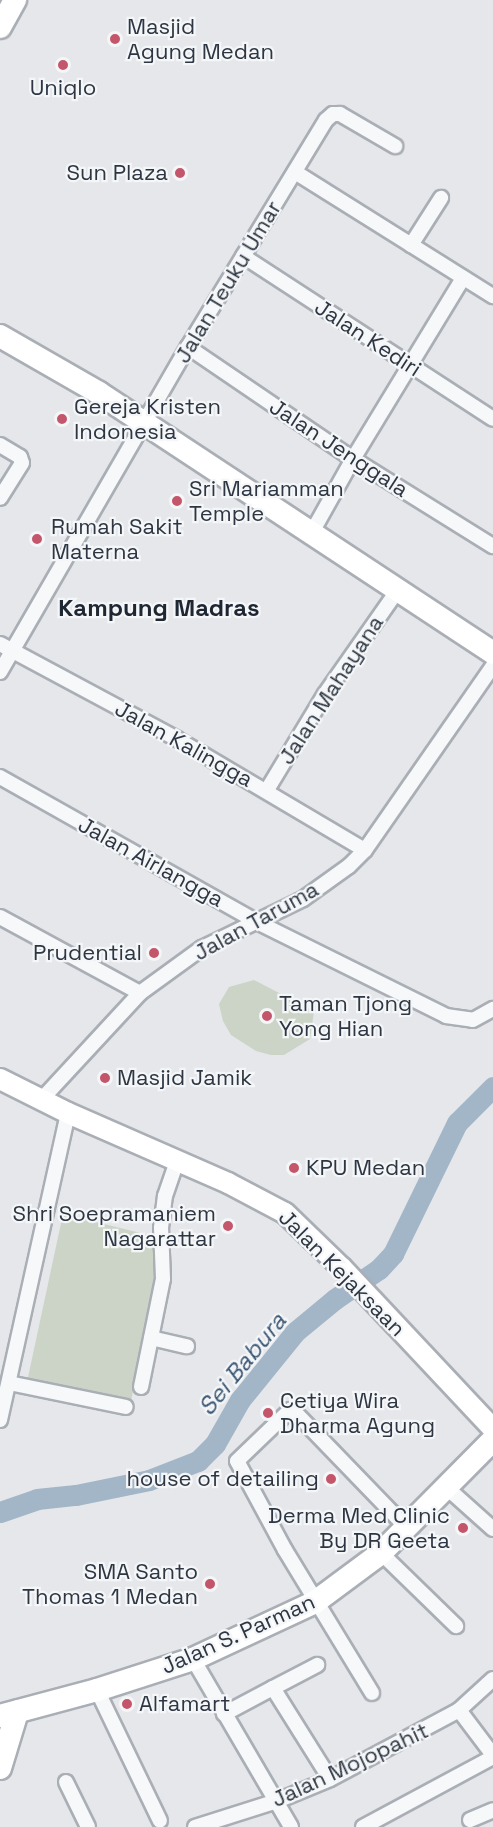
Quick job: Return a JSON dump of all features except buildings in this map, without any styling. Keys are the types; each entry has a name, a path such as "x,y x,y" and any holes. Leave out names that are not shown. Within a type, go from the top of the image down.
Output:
{"main road":[{"path":"0,27 15,0"},
{"path":"2,342 44,360 493,653"},
{"name":"Jalan Kejaksaan","path":"0,1078 68,1113 228,1183 285,1213 342,1268 493,1429"},
{"name":"Jalan S. Parman","path":"9,1714 97,1690 193,1659 315,1602 381,1552 493,1440"},
{"path":"0,1768 9,1714"}],"street":[{"name":"Jalan Teuku Umar","path":"0,672 6,647 145,424 188,346 326,120 333,114 340,114 395,146"},
{"path":"295,172 493,296"},
{"path":"411,245 441,198"},
{"name":"Jalan Kediri","path":"243,256 493,419"},
{"path":"311,534 353,459 463,278"},
{"name":"Jalan Jenggala","path":"188,346 353,459 493,546"},
{"path":"0,445 20,457 22,463 0,498"},
{"name":"Jalan Mahayana","path":"267,790 325,694 397,591"},
{"name":"Jalan Kalingga","path":"6,647 267,790 365,850"},
{"name":"Jalan Taruma","path":"41,1100 140,993 202,948 303,899 349,866 365,850 493,666"},
{"name":"Jalan Airlangga","path":"0,777 257,922 446,1016 466,1020 476,1019 493,1009"},
{"path":"0,917 140,993"},
{"path":"0,1420 68,1113"},
{"path":"141,1387 163,1278 162,1217 177,1161"},
{"path":"151,1338 187,1346"},
{"path":"9,1383 126,1407"},
{"path":"372,1693 315,1602 237,1463 290,1410 295,1412 406,1527"},
{"path":"446,1487 493,1529"},
{"path":"381,1552 456,1626"},
{"path":"193,1659 291,1827"},
{"path":"224,1713 317,1665"},
{"name":"Jalan Mojopahit","path":"195,1827 277,1801 330,1779 459,1710 493,1679"},
{"path":"273,1688 330,1779"},
{"path":"97,1690 160,1821"},
{"path":"363,1827 493,1756 459,1710"},
{"path":"66,1782 88,1827"},
{"path":"470,1820 493,1810"}],"green space":[{"name":"Taman Tjong Yong Hian","path":"254,980 314,1011 310,1039 284,1055 271,1055 256,1051 231,1035 223,1021 219,1004 229,987"},
{"path":"63,1214 157,1237 162,1260 130,1405 27,1382"}],"waterway":[{"name":"Sei Babura","path":"0,1512 37,1499 76,1495 149,1480 198,1461 215,1444 240,1400 295,1332 335,1299 379,1269 393,1254 457,1123 493,1087"}],"place":[{"name":"Masjid Agung Medan","path":"115,39"},
{"name":"Uniqlo","path":"63,65"},
{"name":"Sun Plaza","path":"180,173"},
{"name":"Gereja Kristen Indonesia","path":"62,419"},
{"name":"Sri Mariamman Temple","path":"177,501"},
{"name":"Rumah Sakit Materna","path":"37,539"},
{"name":"Prudential","path":"154,953"},
{"name":"Taman Tjong Yong Hian","path":"267,1016"},
{"name":"Masjid Jamik","path":"105,1078"},
{"name":"KPU Medan","path":"294,1168"},
{"name":"Shri Soepramaniem Nagarattar","path":"228,1226"},
{"name":"Cetiya Wira Dharma Agung","path":"268,1413"},
{"name":"house of detailing","path":"331,1479"},
{"name":"Derma Med Clinic By DR Geeta","path":"463,1528"},
{"name":"SMA Santo Thomas 1 Medan","path":"210,1584"},
{"name":"Alfamart","path":"127,1704"}],"district":[{"name":"Kampung Madras","path":"159,608"}]}
